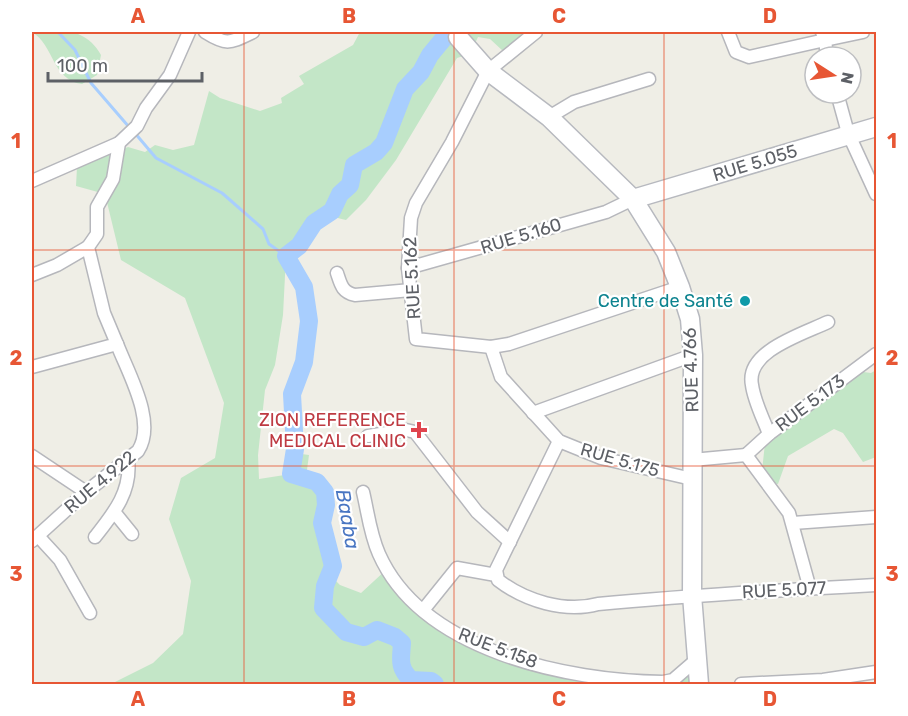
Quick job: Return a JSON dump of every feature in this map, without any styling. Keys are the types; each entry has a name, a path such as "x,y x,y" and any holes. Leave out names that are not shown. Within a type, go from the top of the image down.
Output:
{"street":[{"path":"32,274 57,265 88,247 97,234 97,207 112,178 128,135 170,75 189,32"},
{"path":"205,32 220,42 229,43 253,32"},
{"path":"488,71 536,32"},
{"path":"728,32 736,52 749,57 824,36 863,32"},
{"name":"RUE 4.766","path":"459,37 488,71 549,117 633,199 666,252 680,287 690,319 693,356 694,557 692,595 695,661 699,684"},
{"name":"RUE 5.162","path":"488,71 452,142 416,203 411,218 408,268 416,339 491,347 510,344 680,287"},
{"path":"549,117 574,102 649,79"},
{"path":"840,105 848,133 876,194"},
{"name":"RUE 5.055","path":"633,199 848,133 876,127"},
{"path":"32,181 128,135"},
{"name":"RUE 5.160","path":"408,268 606,212 633,199"},
{"name":"RUE 4.922","path":"34,539 86,492 128,459 143,443 146,429 144,415 104,313 88,247"},
{"path":"337,273 341,288 347,294 355,296 411,290"},
{"path":"769,434 751,384 752,369 762,354 828,322"},
{"path":"32,368 117,344"},
{"name":"RUE 5.175","path":"491,347 501,377 559,441 601,458 692,479"},
{"name":"RUE 5.173","path":"746,455 769,434 876,354"},
{"path":"533,413 693,356"},
{"path":"368,436 406,430 415,432 477,512 510,542"},
{"path":"424,609 457,568 496,575 559,441"},
{"path":"692,460 746,455 783,503 793,523 810,589"},
{"path":"32,456 86,492"},
{"path":"95,537 115,513 125,494 128,459"},
{"name":"RUE 5.158","path":"363,492 373,539 387,569 413,602 424,609 436,622 491,649 593,679 663,682 673,680 695,661"},
{"path":"115,513 132,534"},
{"path":"793,523 876,517"},
{"path":"34,539 60,560 90,613"},
{"name":"RUE 5.077","path":"496,575 501,583 522,594 561,607 583,608 598,603 692,595 876,585"},
{"path":"741,684 823,680 876,672"}],"green space":[{"path":"62,30 88,39 101,55 97,75 82,84 72,81 59,69 45,45 32,32"},
{"path":"360,32 528,32 503,51 490,39 478,37 470,54 457,58 396,160 366,200 346,220 325,217 319,220 308,236 286,256 283,315 275,365 265,390 258,455 259,479 291,474 294,453 309,455 306,477 320,483 325,492 323,524 332,562 330,575 340,585 361,593 387,569 430,618 526,661 663,682 695,661 699,684 111,684 153,663 183,634 191,581 169,519 181,478 215,458 224,403 185,298 121,260 105,194 76,186 77,167 128,147 145,152 155,145 173,150 194,145 209,91 220,98 260,111 282,103 281,98 304,84 299,76 353,45"},
{"path":"876,370 876,457 863,462 843,433 834,429 788,456 778,484 769,483 762,471 765,443 856,371 871,373"}],"waterway":[{"path":"58,32 75,50 91,83 129,127"},
{"name":"Baaba","path":"435,684 431,681 411,680 401,663 402,643 395,637 377,630 364,637 346,632 323,608 325,586 333,566 322,523 326,505 325,492 317,482 291,474 295,449 292,394 304,362 309,321 304,287 286,256 299,246 314,223 332,211 340,194 350,185 354,165 376,152 384,143 405,89 421,72 430,55 449,32"},
{"path":"134,132 156,158 222,193 263,229 269,244 286,256"},
{"path":"404,684 411,680"}],"place":[{"name":"Centre de Santé","path":"745,301"},
{"name":"ZION REFERENCE MEDICAL CLINIC","path":"419,430"}]}
